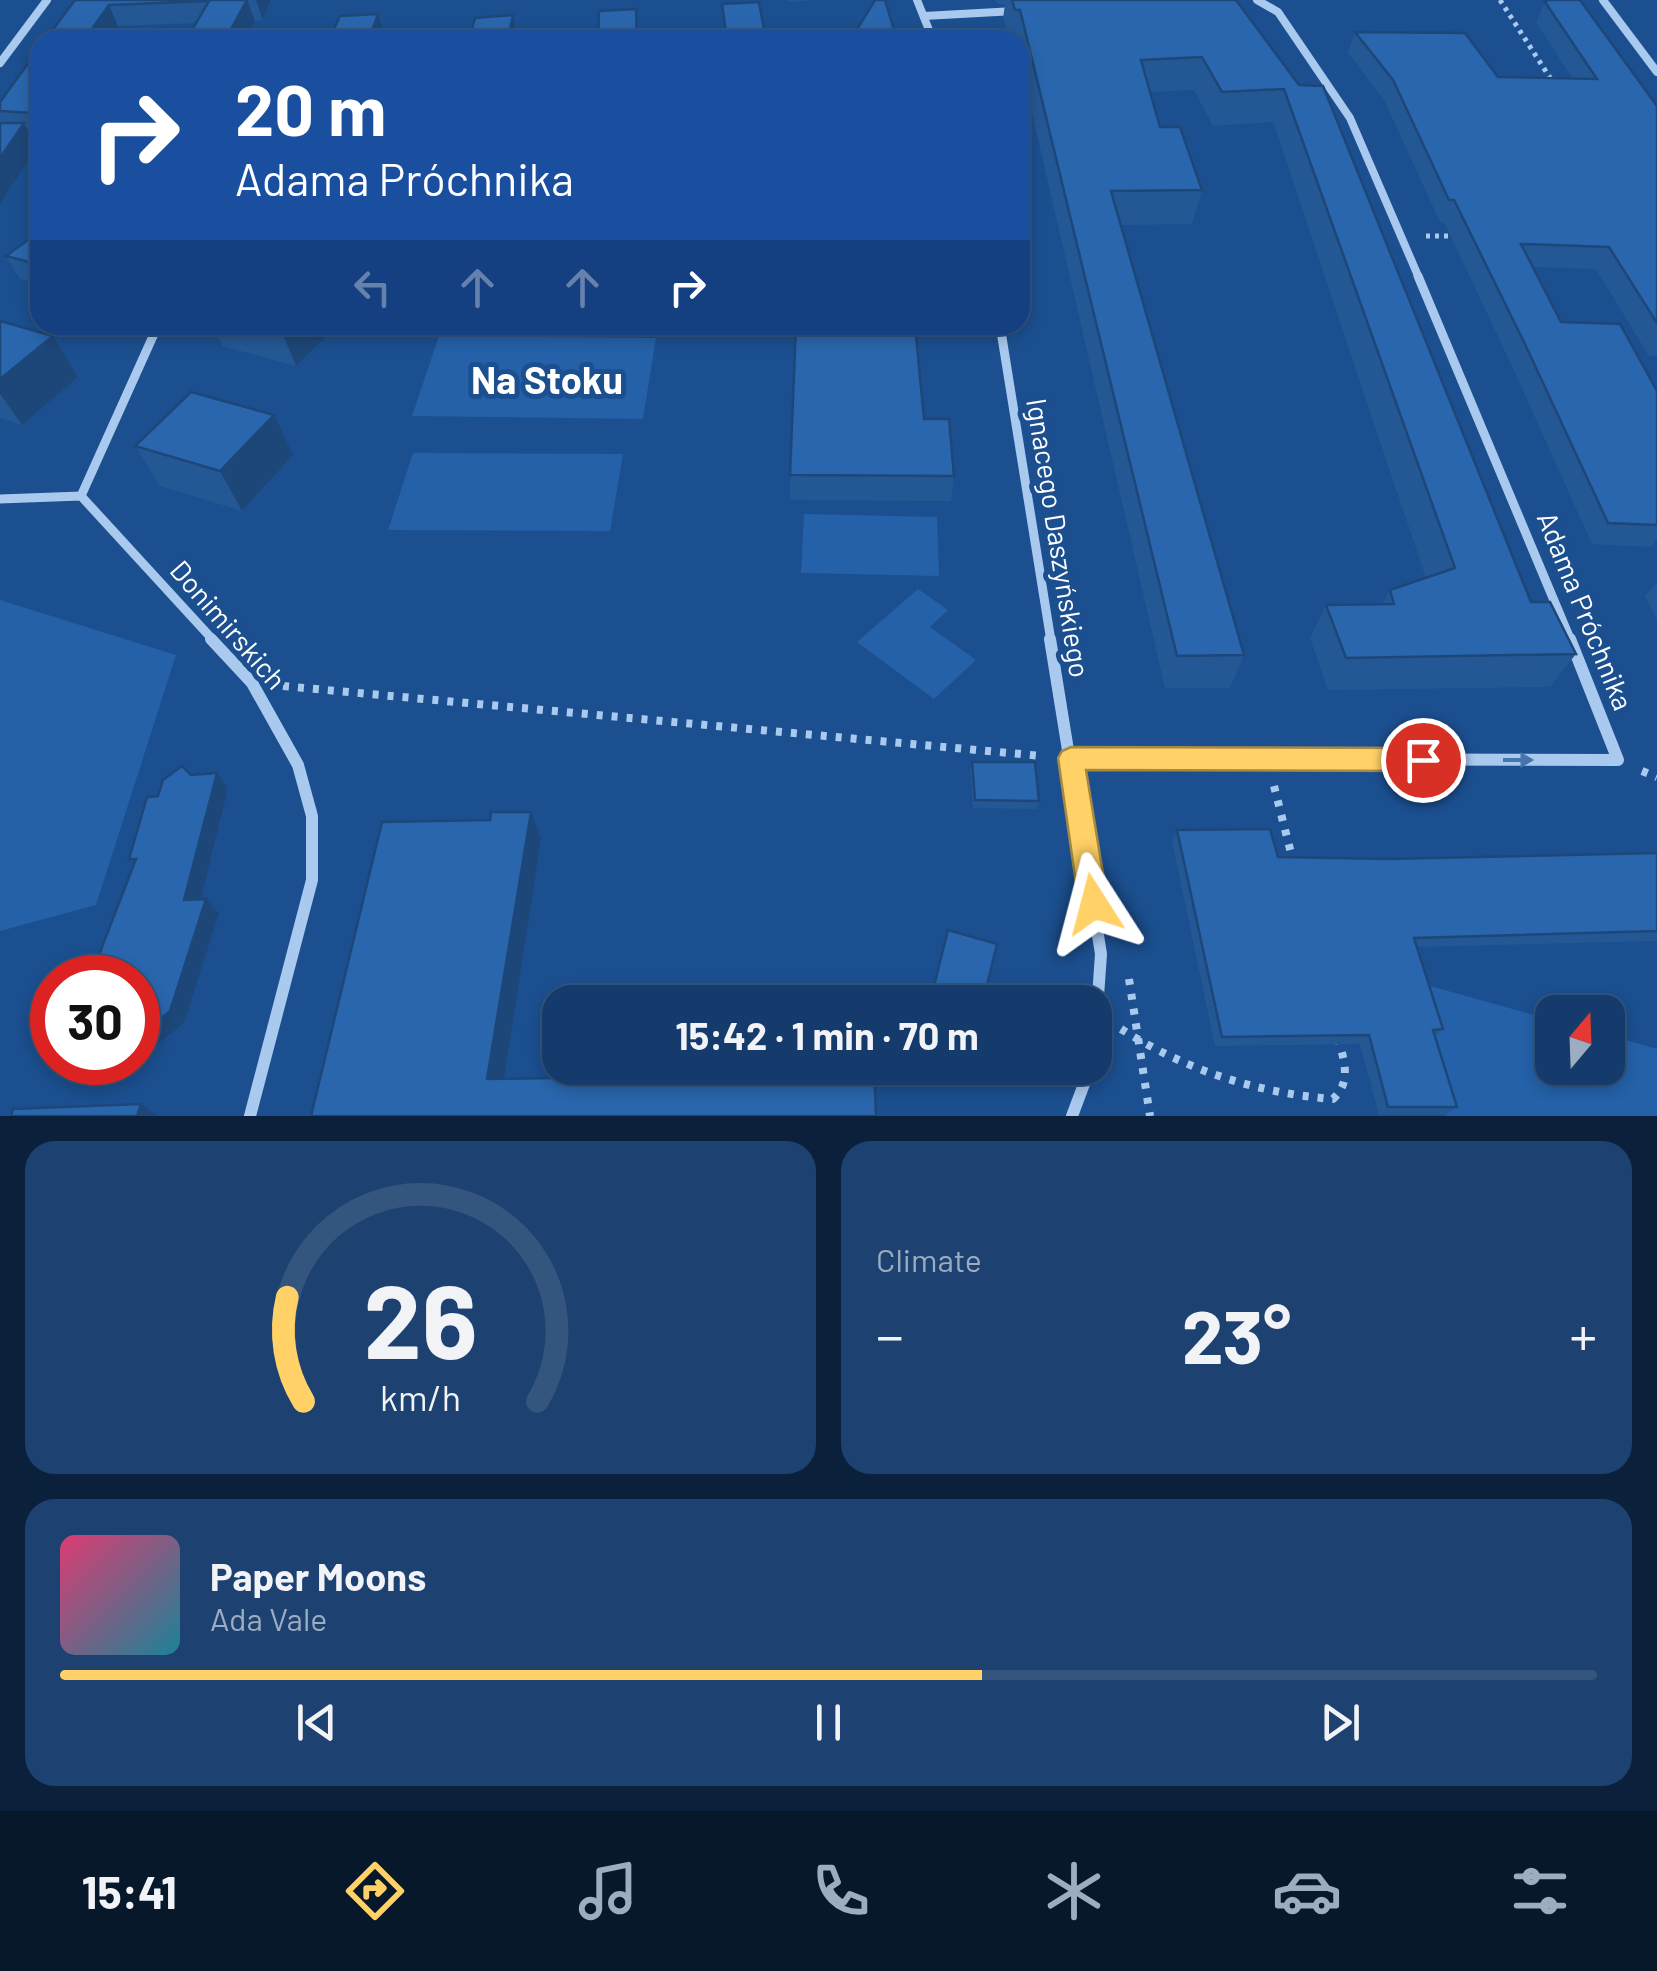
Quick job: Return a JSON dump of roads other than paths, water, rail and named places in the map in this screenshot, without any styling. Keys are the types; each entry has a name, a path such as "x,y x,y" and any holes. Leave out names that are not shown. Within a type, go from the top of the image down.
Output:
{"street":[{"path":"0,62 46,0"},
{"path":"917,0 929,30"},
{"name":"Adama Próchnika","path":"1071,758 1618,760 1527,532 1343,104 1278,12 1257,0"},
{"path":"1603,0 1657,72"},
{"path":"924,16 1020,11"},
{"path":"0,140 30,140"},
{"path":"0,499 80,496 153,335"},
{"name":"Ignacego Daszyńskiego","path":"1002,335 1071,758"},
{"name":"Donimirskich","path":"80,496 252,683 298,765 312,816 312,880 250,1116"},
{"path":"1071,758 1101,954 1100,985"},
{"path":"1072,1116 1084,1085"}],"district":[{"name":"Na Stoku","path":"547,381"}]}
